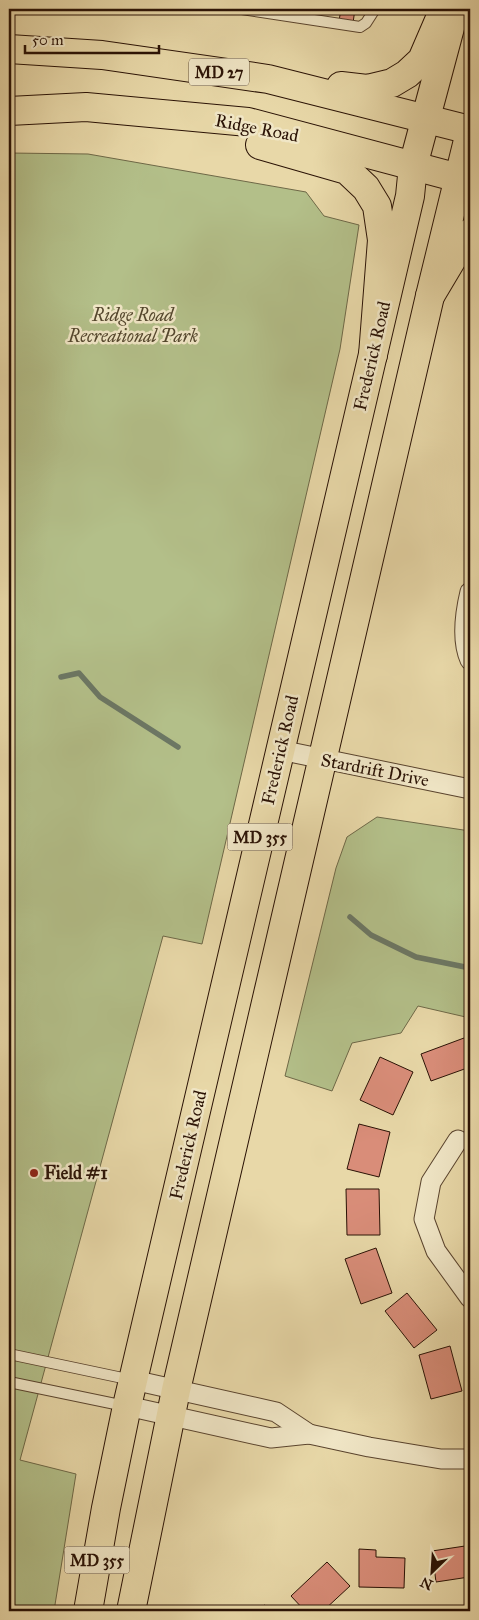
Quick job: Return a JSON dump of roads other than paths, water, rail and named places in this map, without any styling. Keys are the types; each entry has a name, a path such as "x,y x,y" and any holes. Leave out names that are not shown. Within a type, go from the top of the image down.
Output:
{"main road":[{"path":"268,79 367,89 392,83 422,60 444,9"},
{"name":"Frederick Road","path":"88,1611 106,1508 127,1406 410,196 413,166 455,9"},
{"name":"MD 27","path":"9,49 102,55 268,79 470,131"},
{"name":"Ridge Road","path":"9,111 86,106 248,122 464,179"},
{"path":"154,113 347,170 366,188 377,206 382,240 372,356"},
{"name":"MD 355","path":"131,1611 170,1416 430,296 464,179 470,131"},
{"path":"430,296 464,239 470,233"}],"street":[{"path":"470,592 466,610 466,651 470,660"},
{"name":"Stardrift Drive","path":"280,750 470,788"},
{"path":"458,1140 431,1182 424,1219 436,1251 470,1298"},
{"path":"133,1380 276,1412 309,1434"},
{"path":"127,1406 271,1438 309,1434 369,1447 441,1458 470,1460"}],"lane":[{"path":"242,9 360,26 366,23 375,9"},
{"path":"9,1354 133,1380"},
{"path":"9,1382 127,1406"}],"waterway":[{"path":"61,677 79,673 100,697 178,747"},
{"path":"350,917 371,935 416,957 470,968"}],"place":[{"name":"Field #1","path":"34,1173"}],"park label":[{"name":"Ridge Road Recreational Park","path":"133,325"}]}
